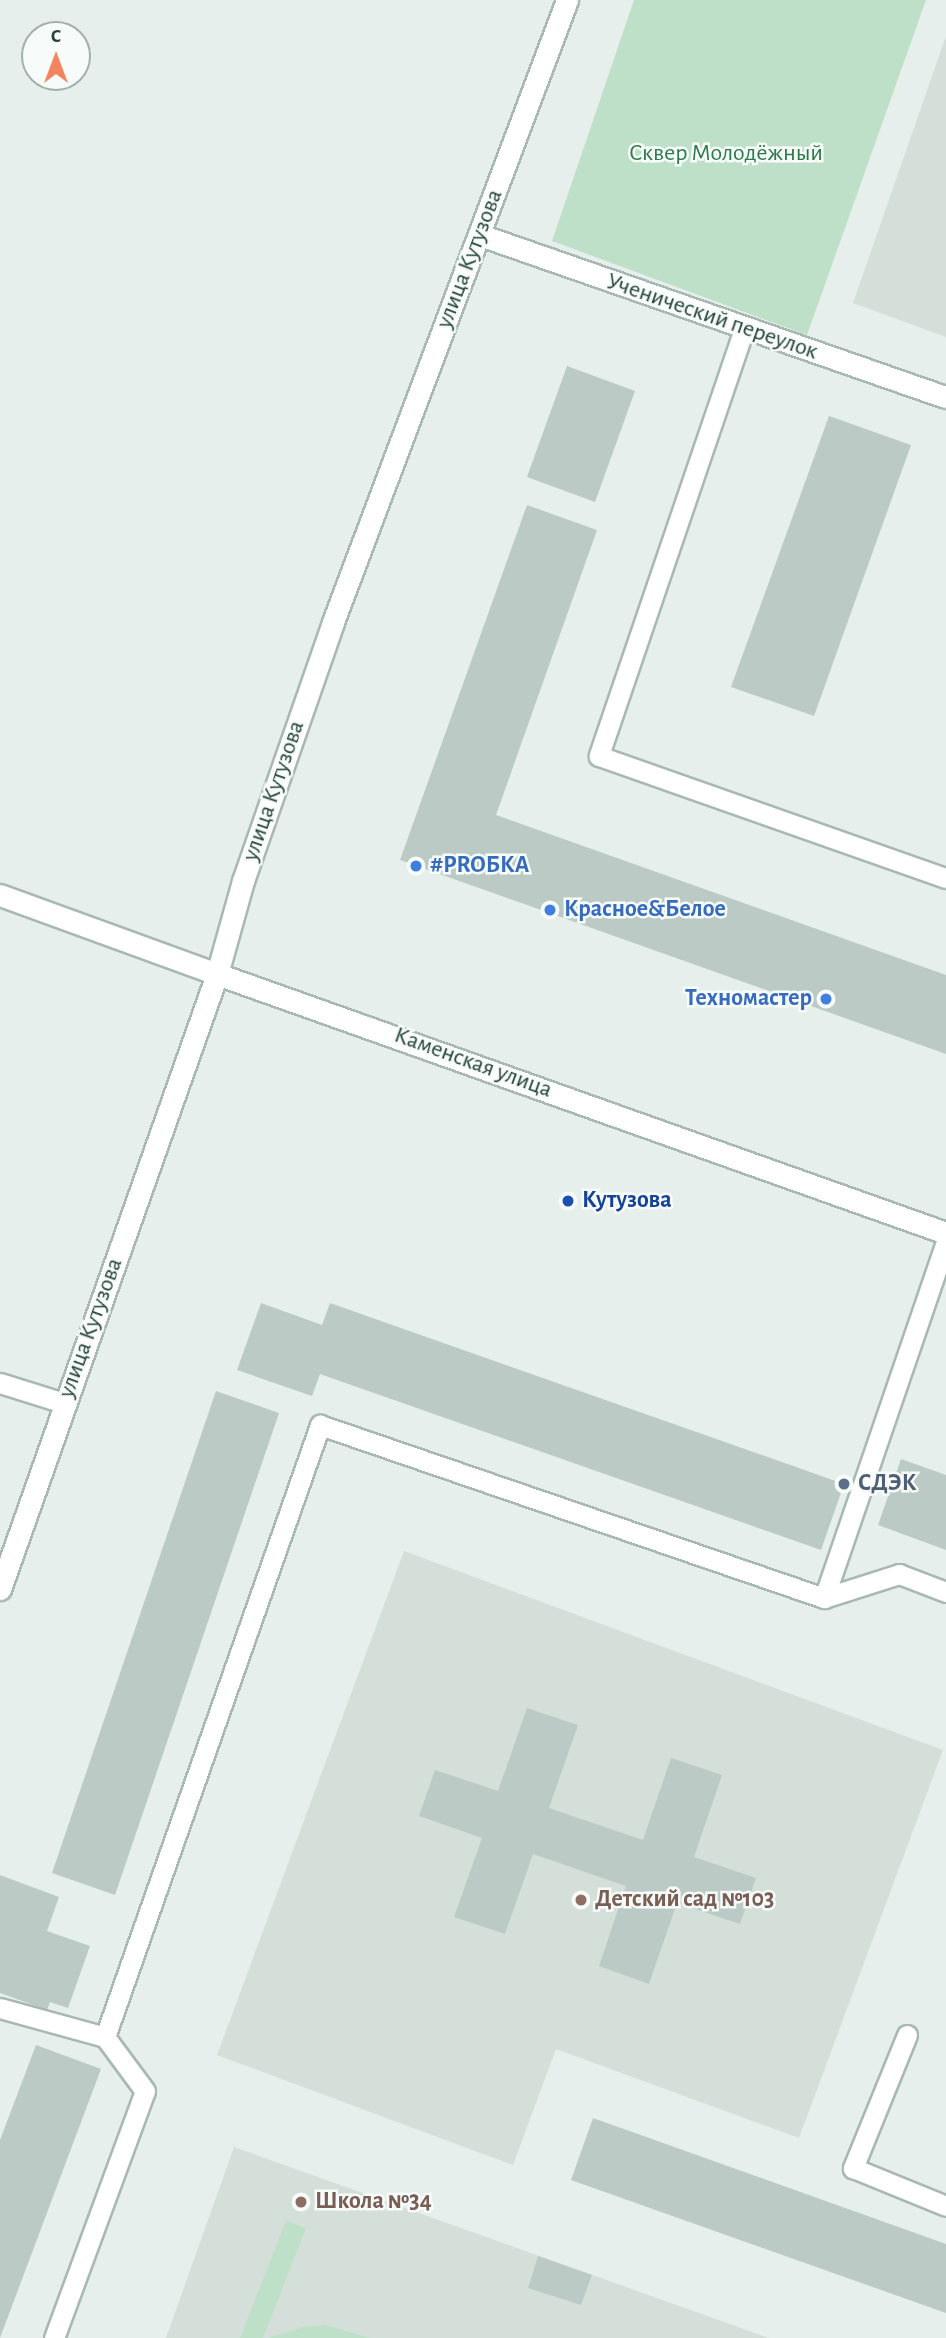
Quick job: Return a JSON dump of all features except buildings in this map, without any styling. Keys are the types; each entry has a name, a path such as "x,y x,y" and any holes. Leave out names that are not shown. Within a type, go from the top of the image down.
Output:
{"street":[{"name":"улица Кутузова","path":"0,1589 217,974 243,881 333,622 567,0"},
{"name":"Ученический переулок","path":"480,235 946,397"},
{"name":"Каменская улица","path":"0,895 946,1233"}],"lane":[{"path":"744,329 599,756 946,878"},
{"path":"824,1598 946,1242"},
{"path":"0,1383 64,1403"},
{"path":"105,2037 320,1425 824,1598 899,1574 946,1592"},
{"path":"0,2008 105,2037 145,2091 54,2338"},
{"path":"906,2035 853,2168 946,2206"}],"shaded area":[{"path":"946,36 946,337 853,303"},
{"name":"Детский сад №103","path":"404,1551 943,1750 799,2138 556,2049 513,2165 217,2055"},
{"name":"Школа №34","path":"234,2147 769,2338 166,2338"}],"green space":[{"name":"Сквер Молодёжный","path":"634,0 926,0 807,335 552,241"},
{"path":"286,2221 306,2228 263,2338 240,2338"},
{"path":"325,2325 370,2338 268,2338 303,2327"}],"place":[{"name":"#PROБКА","path":"416,866"},
{"name":"Красное&Белое","path":"550,910"},
{"name":"Техномастер","path":"826,999"},
{"name":"Кутузова","path":"568,1201"},
{"name":"СДЭК","path":"844,1484"},
{"name":"Детский сад №103","path":"581,1900"},
{"name":"Школа №34","path":"301,2202"}]}
